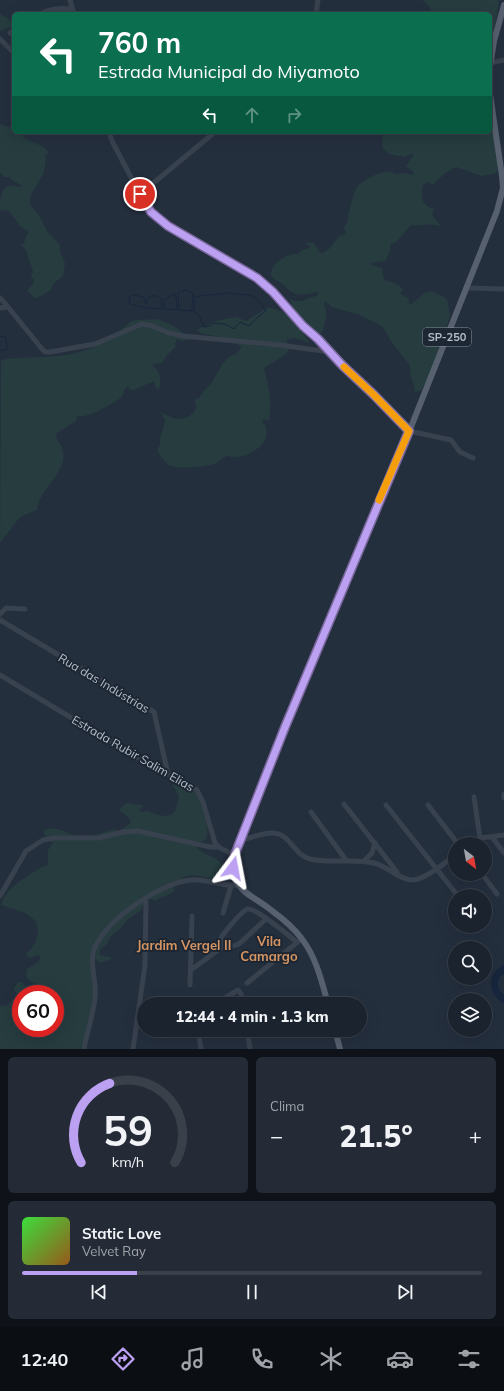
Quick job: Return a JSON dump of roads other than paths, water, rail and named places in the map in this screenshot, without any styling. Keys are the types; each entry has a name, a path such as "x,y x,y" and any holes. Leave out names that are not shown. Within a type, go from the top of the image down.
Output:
{"main road":[{"path":"492,52 504,5"},
{"name":"SP-250","path":"234,885 233,868 235,854 285,727 409,431 492,226 503,188 492,108"},
{"path":"234,885 284,920 312,957 320,976 326,997"},
{"path":"337,1037 340,1049"}],"street":[{"path":"44,12 56,8 73,11 70,0"},
{"path":"316,12 318,0"},
{"path":"0,39 12,51"},
{"path":"492,63 504,60"},
{"path":"110,134 140,194 151,212 168,226 261,281 273,292 303,326 409,431 451,440 460,452 473,458"},
{"path":"140,194 213,134"},
{"path":"467,288 504,289"},
{"path":"0,298 45,352 95,344 142,324 152,326 169,333 184,336 280,345 330,352"},
{"path":"0,308 8,307"},
{"path":"0,614 6,608 25,609"},
{"name":"Rua das Indústrias","path":"0,620 154,712 168,774"},
{"name":"Estrada Rubir Salim Elias","path":"0,675 140,759 197,790 215,843 218,846"},
{"path":"474,797 480,837"},
{"path":"344,804 400,876"},
{"path":"386,805 452,889"},
{"path":"428,805 453,837"},
{"path":"311,812 346,860"},
{"path":"0,896 26,851 43,840 54,838 99,838 123,832 138,831 210,847 218,846 235,854"},
{"path":"241,840 266,834 283,835 301,854 310,859 364,861 386,867 406,879 413,880 418,879 436,869 448,860"},
{"path":"504,835 492,837 504,853"},
{"path":"364,861 372,853 375,844"},
{"path":"84,1049 95,999 92,962 95,947 111,925 131,908 146,898 169,886 189,880 234,885 223,913"},
{"path":"488,881 498,894"},
{"path":"141,997 145,965 146,898"},
{"path":"247,983 300,941 266,919 251,910 245,910 222,936 220,941 225,945 233,946 239,944 266,919"},
{"path":"190,985 192,916"},
{"path":"191,970 225,945"},
{"path":"226,997 238,990 241,997"},
{"path":"134,1049 137,1026"},
{"path":"199,1037 201,1049"},
{"path":"248,1037 250,1049"}],"waterway":[{"path":"187,290 193,294 192,311 179,310 178,293 187,290"},
{"path":"230,293 255,297 266,311 249,326 240,322 234,329 225,324 214,323 210,326 204,327 199,315 194,311 195,297 230,293"},
{"path":"175,294 177,310 164,309 164,300 175,294"},
{"path":"135,295 145,298 145,303 147,303 148,298 151,296 161,298 162,309 146,308 130,304 129,297 135,295"},
{"path":"0,336 6,337 7,349 0,351"},
{"path":"504,969 496,976 494,984 497,993 504,1000"}],"district":[{"name":"Jardim Vergel II","path":"184,945"},
{"name":"Vila Camargo","path":"269,948"}]}
